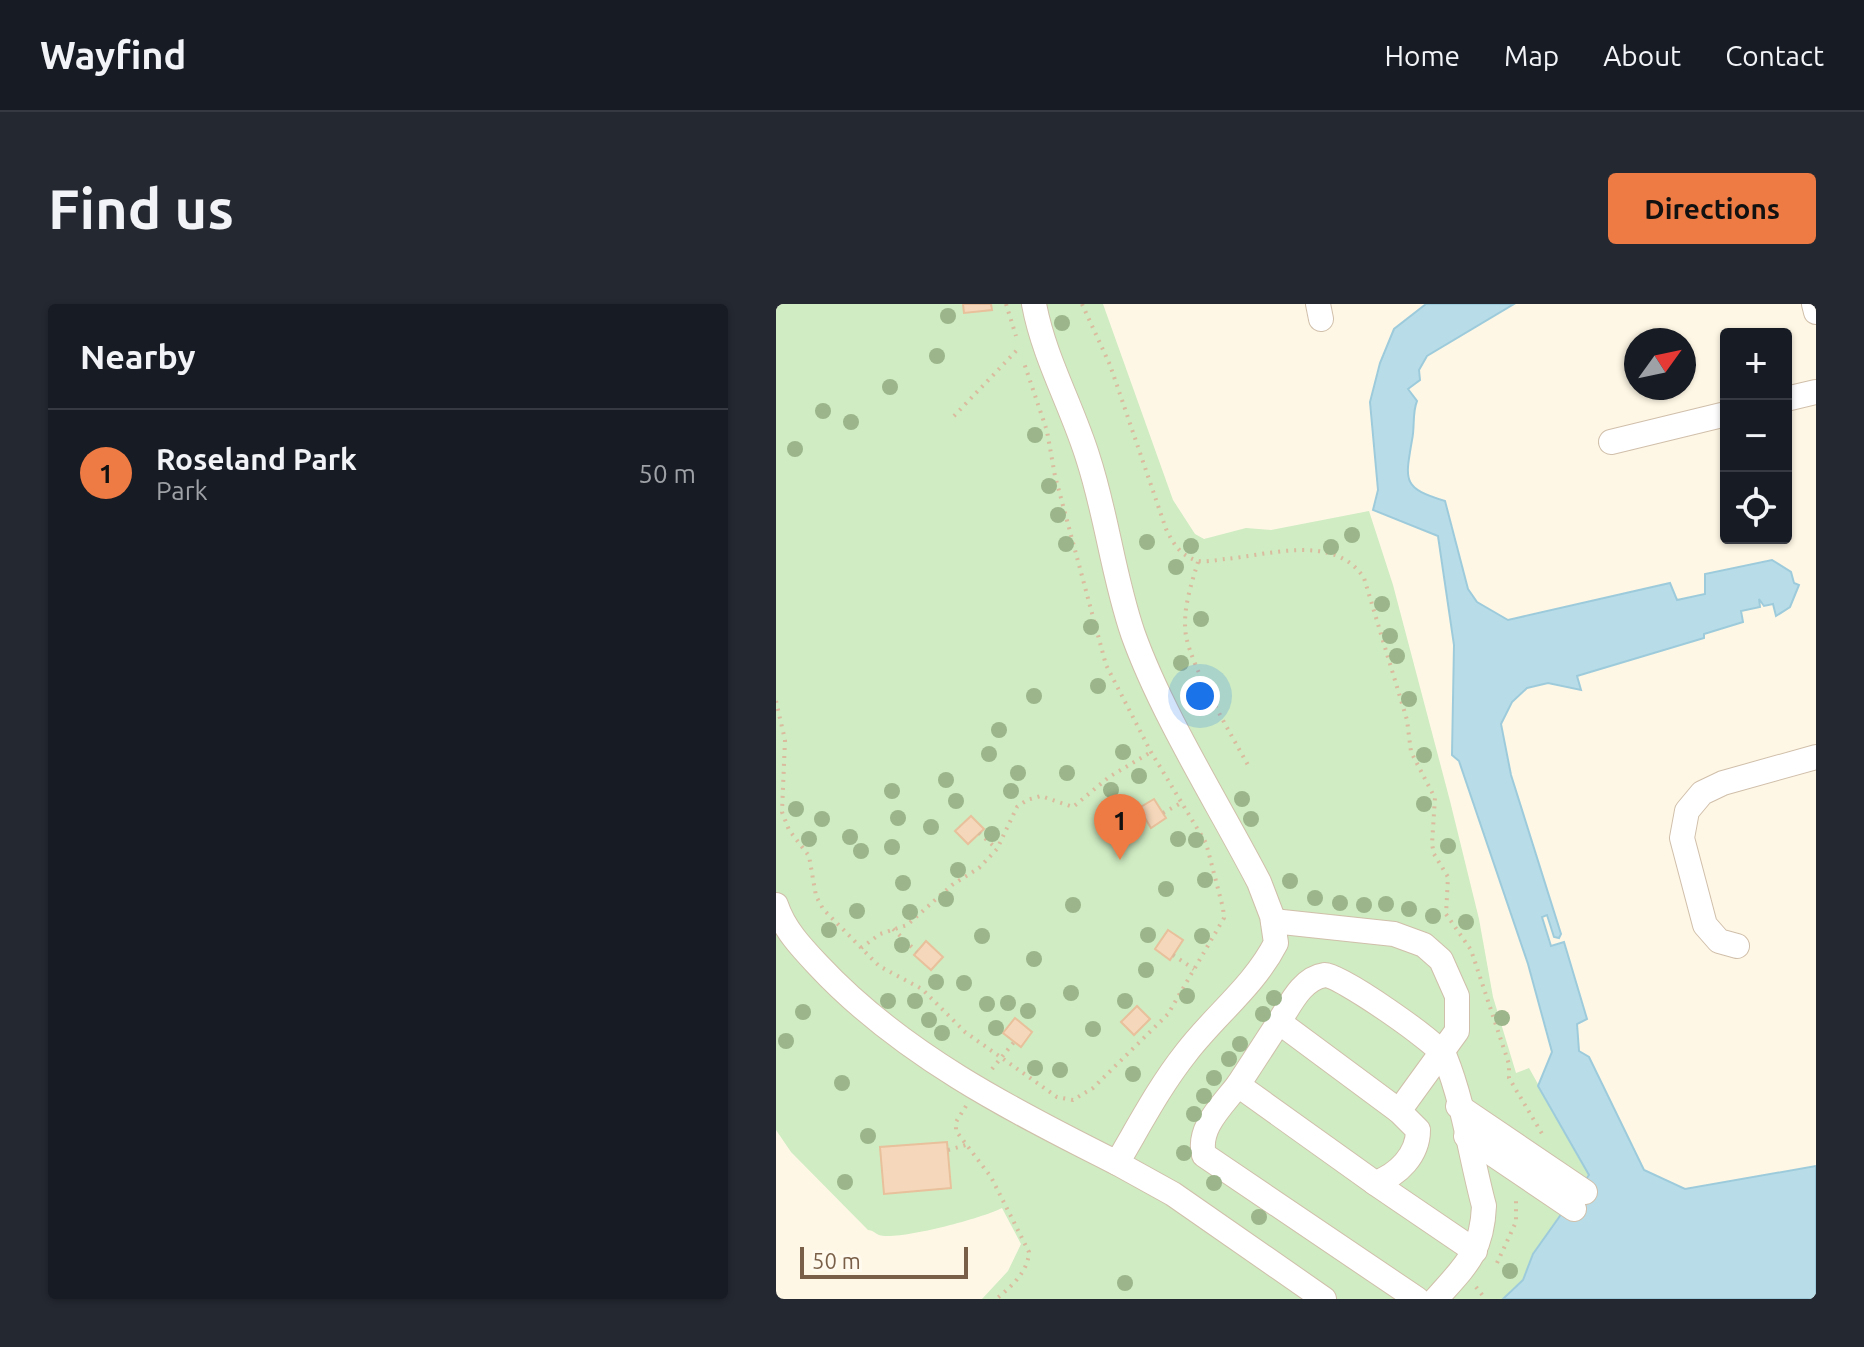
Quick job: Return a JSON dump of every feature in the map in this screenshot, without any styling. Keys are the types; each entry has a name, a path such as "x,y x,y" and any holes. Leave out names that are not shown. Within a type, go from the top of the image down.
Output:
{"street":[{"path":"1034,304 1046,350 1088,458 1111,563 1134,636 1156,685 1259,882 1273,921 1276,943 1266,961 1187,1052 1158,1093 1117,1163"},
{"path":"1814,304 1816,312"},
{"path":"1792,398 1816,392"},
{"path":"1611,442 1720,415"},
{"path":"1737,946 1719,941 1705,925 1682,838 1687,811 1702,793 1723,783 1816,757"},
{"path":"776,905 796,941 828,975 900,1037 978,1089 1173,1194 1324,1299"},
{"path":"1273,921 1394,934 1424,945 1441,960 1457,996 1457,1031 1399,1111"},
{"path":"1417,1299 1204,1155 1200,1143 1204,1131 1306,983 1330,974 1444,1053 1484,1206 1483,1230 1475,1251 1466,1267 1436,1299"},
{"path":"1279,1022 1399,1111 1418,1130 1418,1143 1396,1174 1375,1183"},
{"path":"1238,1085 1475,1251"},
{"path":"1458,1106 1529,1166 1580,1200"},
{"path":"1466,1136 1529,1166"}],"path":[{"path":"776,701 785,740 781,800 784,822 809,856 816,896 861,948 886,970 922,989 965,1032 1057,1097 1073,1100 1084,1096 1168,1014 1224,918 1223,908 1206,843 1151,752 1106,665 1055,476 1047,431 1006,304"},
{"path":"1082,304 1110,365 1166,529 1176,549 1198,562 1300,550 1343,559 1357,567 1364,578 1407,720 1411,752 1435,798 1432,844 1434,854 1448,877 1446,914 1471,950 1509,1064 1509,1078 1544,1133 1544,1143 1516,1187 1518,1210 1513,1231 1494,1267"},
{"path":"954,416 1019,348"},
{"path":"1198,562 1188,597 1186,635 1210,694 1249,767"},
{"path":"861,948 871,939 915,919 997,849 1017,807 1027,800 1041,796 1073,807 1109,777 1151,752"},
{"path":"1163,813 1181,803"},
{"path":"1005,830 1011,833"},
{"path":"979,833 997,849"},
{"path":"893,929 917,952"},
{"path":"1173,955 1194,969"},
{"path":"1138,1032 1143,1037"},
{"path":"948,1150 966,1145"},
{"path":"996,1299 1028,1262 1023,1239 1004,1202"},
{"path":"1468,1293 1482,1281"},
{"path":"1476,1287 1483,1296"}],"green space":[{"path":"776,304 1103,304 1173,500 1195,534 1204,539 1246,528 1271,530 1369,511 1393,585 1450,801 1479,919 1493,997 1516,1073 1529,1068 1589,1175 1533,1254 1523,1280 1503,1299 982,1299 1008,1271 1021,1244 1002,1208 960,1223 921,1232 879,1235 868,1230 791,1152 776,1130"}],"water":[{"path":"1426,304 1514,304 1427,356 1419,370 1420,380 1408,389 1417,401 1408,465 1410,481 1421,492 1445,501 1468,589 1477,602 1508,620 1670,583 1677,600 1705,594 1705,574 1772,560 1791,572 1794,583 1799,585 1790,607 1776,616 1773,604 1764,606 1759,599 1760,607 1741,611 1743,622 1704,634 1704,638 1577,676 1581,690 1548,683 1527,688 1512,702 1501,724 1511,775 1561,934 1559,938 1554,937 1547,915 1542,917 1551,946 1564,942 1587,1019 1577,1024 1579,1051 1589,1057 1644,1170 1685,1189 1816,1166 1816,1299 1503,1299 1523,1280 1533,1254 1589,1175 1538,1086 1552,1052 1528,964 1459,761 1452,755 1454,645 1438,536 1373,510 1378,490 1370,402 1380,363 1394,329"}],"building":[{"path":"963,304 991,304 992,310 964,313"},
{"path":"1154,799 1166,818 1151,828 1139,808"},
{"path":"971,816 984,829 968,844 955,831"},
{"path":"1168,930 1183,940 1170,960 1155,949"},
{"path":"926,941 943,957 931,970 914,955"},
{"path":"1137,1006 1150,1019 1134,1035 1121,1022"},
{"path":"1015,1018 1032,1032 1021,1047 1003,1033"},
{"path":"947,1142 951,1188 884,1194 880,1147"}],"place":[{"name":"Roseland Park","path":"1120,860"}]}
